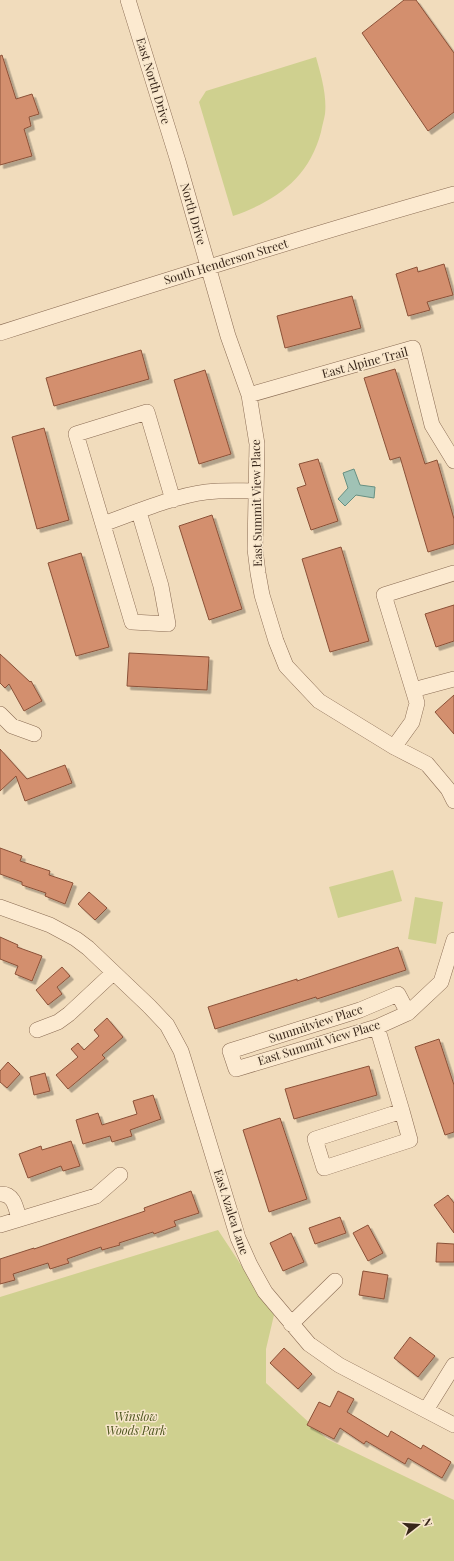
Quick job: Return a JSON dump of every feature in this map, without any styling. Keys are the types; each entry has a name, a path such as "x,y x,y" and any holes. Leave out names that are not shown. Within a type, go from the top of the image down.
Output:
{"street":[{"name":"East North Drive","path":"128,0 178,161"},
{"name":"North Drive","path":"178,161 208,267"},
{"name":"South Henderson Street","path":"0,333 208,267 454,194"},
{"name":"East Summit View Place","path":"208,267 228,336 249,395 257,444 255,549 258,573 262,596 276,641 286,666 318,701 394,747 427,764 448,789 454,801"},
{"name":"East Alpine Trail","path":"249,395 413,348 432,425 454,461"},
{"path":"139,512 161,586 168,624 132,622 76,434 147,412 174,500"},
{"path":"103,524 174,500 204,492 256,491"},
{"path":"394,747 412,722 417,703 384,595 454,573"},
{"path":"413,690 454,679"},
{"path":"0,714 12,726 34,734"},
{"name":"East Azalea Lane","path":"0,906 50,925 76,939 88,948 150,1006 167,1025 181,1051 238,1238 265,1292 309,1344 338,1365 454,1425"},
{"name":"East Summit View Place","path":"236,1069 377,1027 408,1013 441,982 454,940"},
{"path":"37,1030 58,1022 113,973"},
{"name":"Summitview Place","path":"236,1069 230,1051 360,1010 398,994 408,1013"},
{"path":"377,1027 402,1110 410,1140 324,1168 315,1139 402,1110"},
{"path":"0,1225 96,1196 120,1175"},
{"path":"0,1194 6,1194 12,1199 19,1219"},
{"path":"292,1324 335,1281"},
{"path":"426,1410 454,1365"}],"green space":[{"path":"316,57 322,78 325,114 316,148 299,175 289,186 263,203 233,216 199,102 206,91"},
{"path":"393,870 402,901 338,918 329,887"},
{"path":"415,897 443,902 436,944 408,939"},
{"name":"Winslow Woods Park","path":"218,1230 274,1315 266,1349 266,1383 327,1439 454,1500 454,1561 0,1561 0,1297"}],"shaded area":[{"path":"354,469 360,485 375,487 374,498 356,495 345,506 338,499 348,488 343,473"}],"building":[{"path":"404,0 416,0 454,53 454,112 428,131 362,33"},
{"path":"2,55 16,99 32,94 39,114 29,117 31,126 24,129 32,156 0,165 0,56"},
{"path":"444,264 453,295 427,302 430,310 408,316 396,274 417,267 418,272"},
{"path":"352,296 361,328 285,348 277,316"},
{"path":"141,350 149,379 54,406 46,378"},
{"path":"395,369 425,464 437,460 454,519 454,544 428,552 400,457 390,460 364,378"},
{"path":"205,370 231,454 199,464 174,380"},
{"path":"44,428 69,520 37,529 12,437"},
{"path":"318,459 338,521 311,530 297,488 306,485 299,464"},
{"path":"212,515 242,609 209,620 179,526"},
{"path":"341,547 369,641 330,652 302,559"},
{"path":"81,553 109,647 76,656 48,563"},
{"path":"454,605 454,641 436,647 425,614"},
{"path":"129,653 209,657 207,690 127,686"},
{"path":"0,654 30,682 31,681 42,701 24,711 9,684 5,688 0,683"},
{"path":"454,695 454,734 435,712"},
{"path":"0,749 27,779 65,765 72,783 25,801 16,776 0,791"},
{"path":"0,848 22,856 20,861 50,871 49,875 73,883 65,904 45,896 46,893 22,885 22,882 0,874"},
{"path":"89,892 107,908 95,920 78,904"},
{"path":"0,937 18,945 17,947 42,956 32,981 15,974 18,966 0,959"},
{"path":"398,947 406,970 317,999 316,997 215,1029 208,1007 297,979 297,981"},
{"path":"62,967 70,976 57,987 62,994 48,1005 36,990"},
{"path":"107,1018 123,1037 102,1055 105,1058 68,1089 56,1075 78,1057 71,1049 78,1043 84,1050 99,1036 94,1030"},
{"path":"439,1039 454,1085 454,1132 445,1135 415,1047"},
{"path":"8,1062 20,1074 7,1088 0,1082 0,1071"},
{"path":"369,1066 377,1095 294,1119 285,1089"},
{"path":"45,1073 50,1091 34,1095 30,1077"},
{"path":"153,1095 161,1119 130,1130 132,1136 112,1142 110,1136 83,1144 76,1120 98,1113 102,1125 137,1114 133,1101"},
{"path":"280,1118 307,1199 269,1212 243,1130"},
{"path":"71,1141 80,1166 63,1171 61,1166 28,1178 19,1154 41,1146 42,1150"},
{"path":"191,1191 199,1213 174,1221 176,1226 154,1234 153,1232 119,1243 120,1245 102,1250 101,1247 67,1259 69,1263 50,1269 48,1263 13,1274 15,1280 0,1284 0,1259 145,1211 144,1208"},
{"path":"448,1195 454,1203 454,1233 434,1205"},
{"path":"340,1217 346,1233 315,1244 309,1228"},
{"path":"368,1225 383,1253 368,1261 353,1233"},
{"path":"291,1233 304,1262 283,1271 270,1243"},
{"path":"437,1243 454,1244 454,1262 436,1262"},
{"path":"363,1271 388,1275 384,1299 359,1295"},
{"path":"410,1337 435,1356 418,1377 394,1358"},
{"path":"284,1348 312,1374 298,1389 270,1363"},
{"path":"338,1391 354,1399 347,1412 388,1437 391,1431 421,1449 423,1445 451,1462 442,1478 408,1458 405,1464 366,1441 364,1444 340,1428 334,1439 307,1425 319,1402 330,1407"}]}
